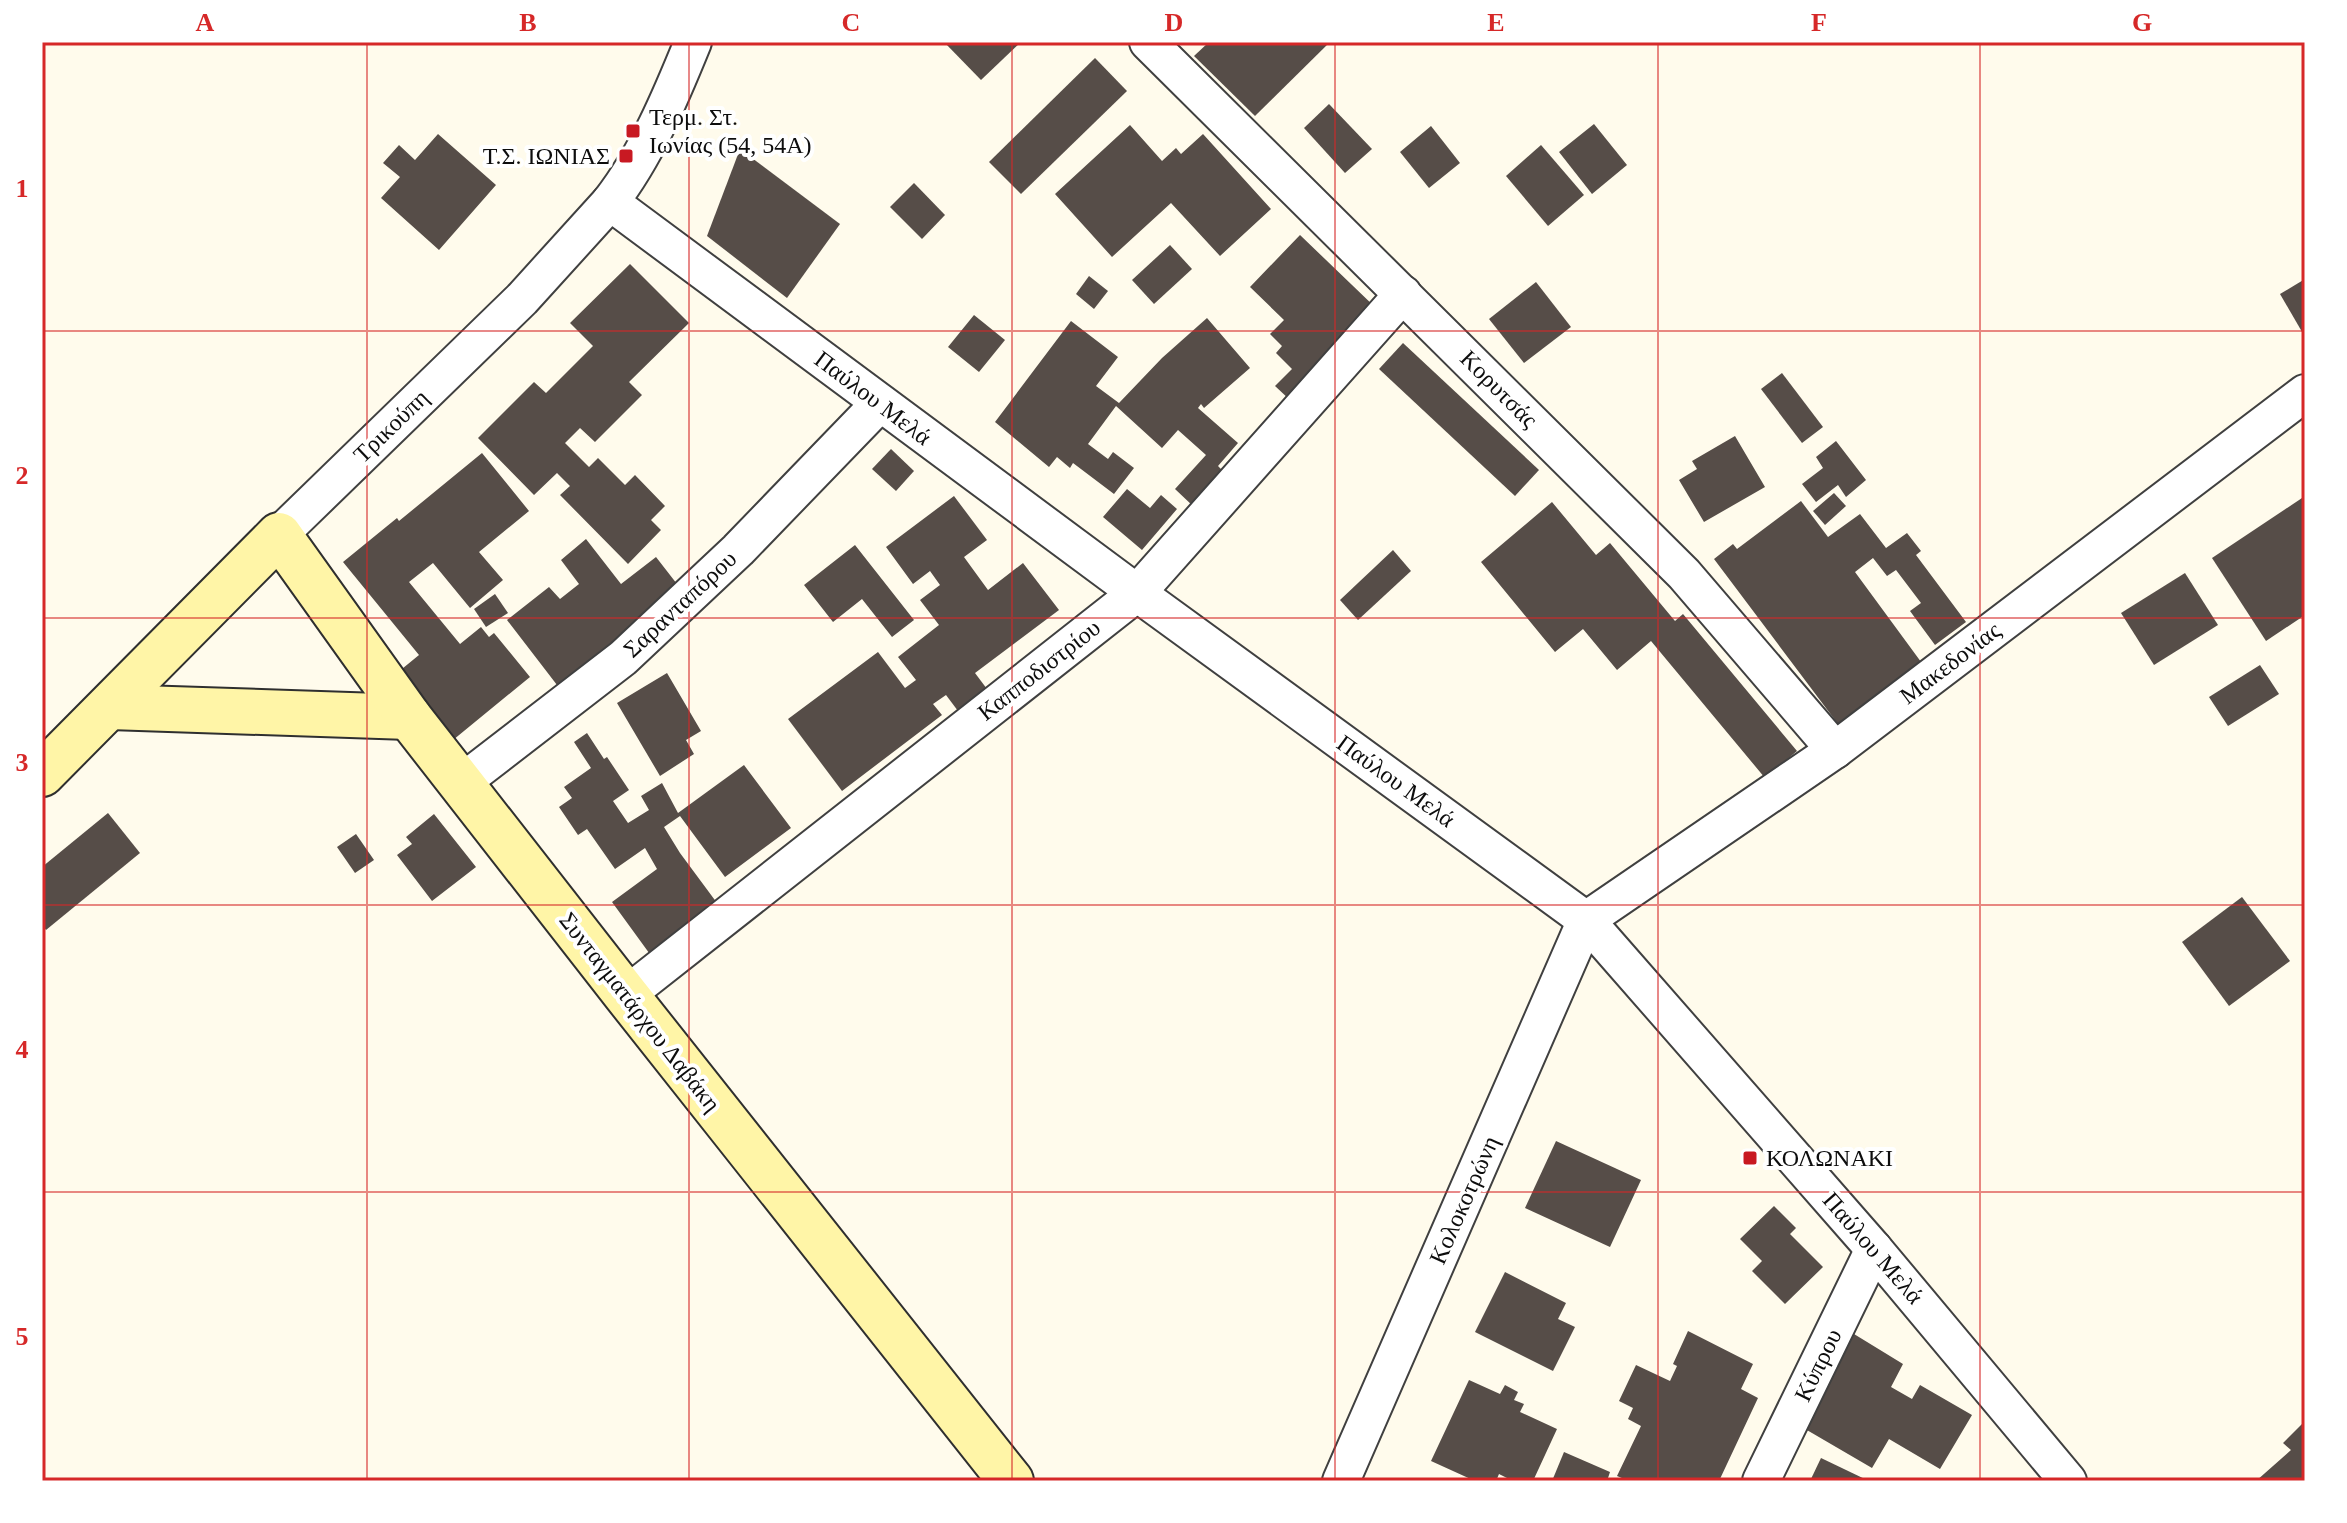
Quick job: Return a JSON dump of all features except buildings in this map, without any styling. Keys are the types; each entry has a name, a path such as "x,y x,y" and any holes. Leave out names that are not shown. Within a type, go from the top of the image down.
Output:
{"street":[{"name":"Τρικούπη","path":"42,774 279,535 522,299 610,202 623,186 672,95 693,42"},
{"name":"Κορυτσάς","path":"1148,42 1684,574 1835,750"},
{"name":"Παύλου Μελά","path":"610,202 1137,593 1586,920 1874,1249 2068,1481"},
{"name":"Καπποδιστρίου","path":"626,995 1137,593 1403,294"},
{"name":"Μακεδονίας","path":"1586,920 1835,750 2305,393"},
{"name":"Σαρανταπόρου","path":"461,783 623,658 738,550 880,403"},
{"name":"Συνταγματάρχου Δαβάκη","path":"279,535 409,717 1011,1481"},
{"path":"110,707 409,717"},
{"name":"Κολοκοτρώνη","path":"1341,1481 1586,920"},
{"name":"Κύπρου","path":"1761,1481 1874,1249"}],"place":[{"name":"Τερμ. Στ. Ιωνίας (54, 54Α)","path":"633,131"},
{"name":"Τ.Σ. ΙΩΝΙΑΣ","path":"626,156"},
{"name":"ΚΟΛΩΝΑΚΙ","path":"1750,1158"}]}
